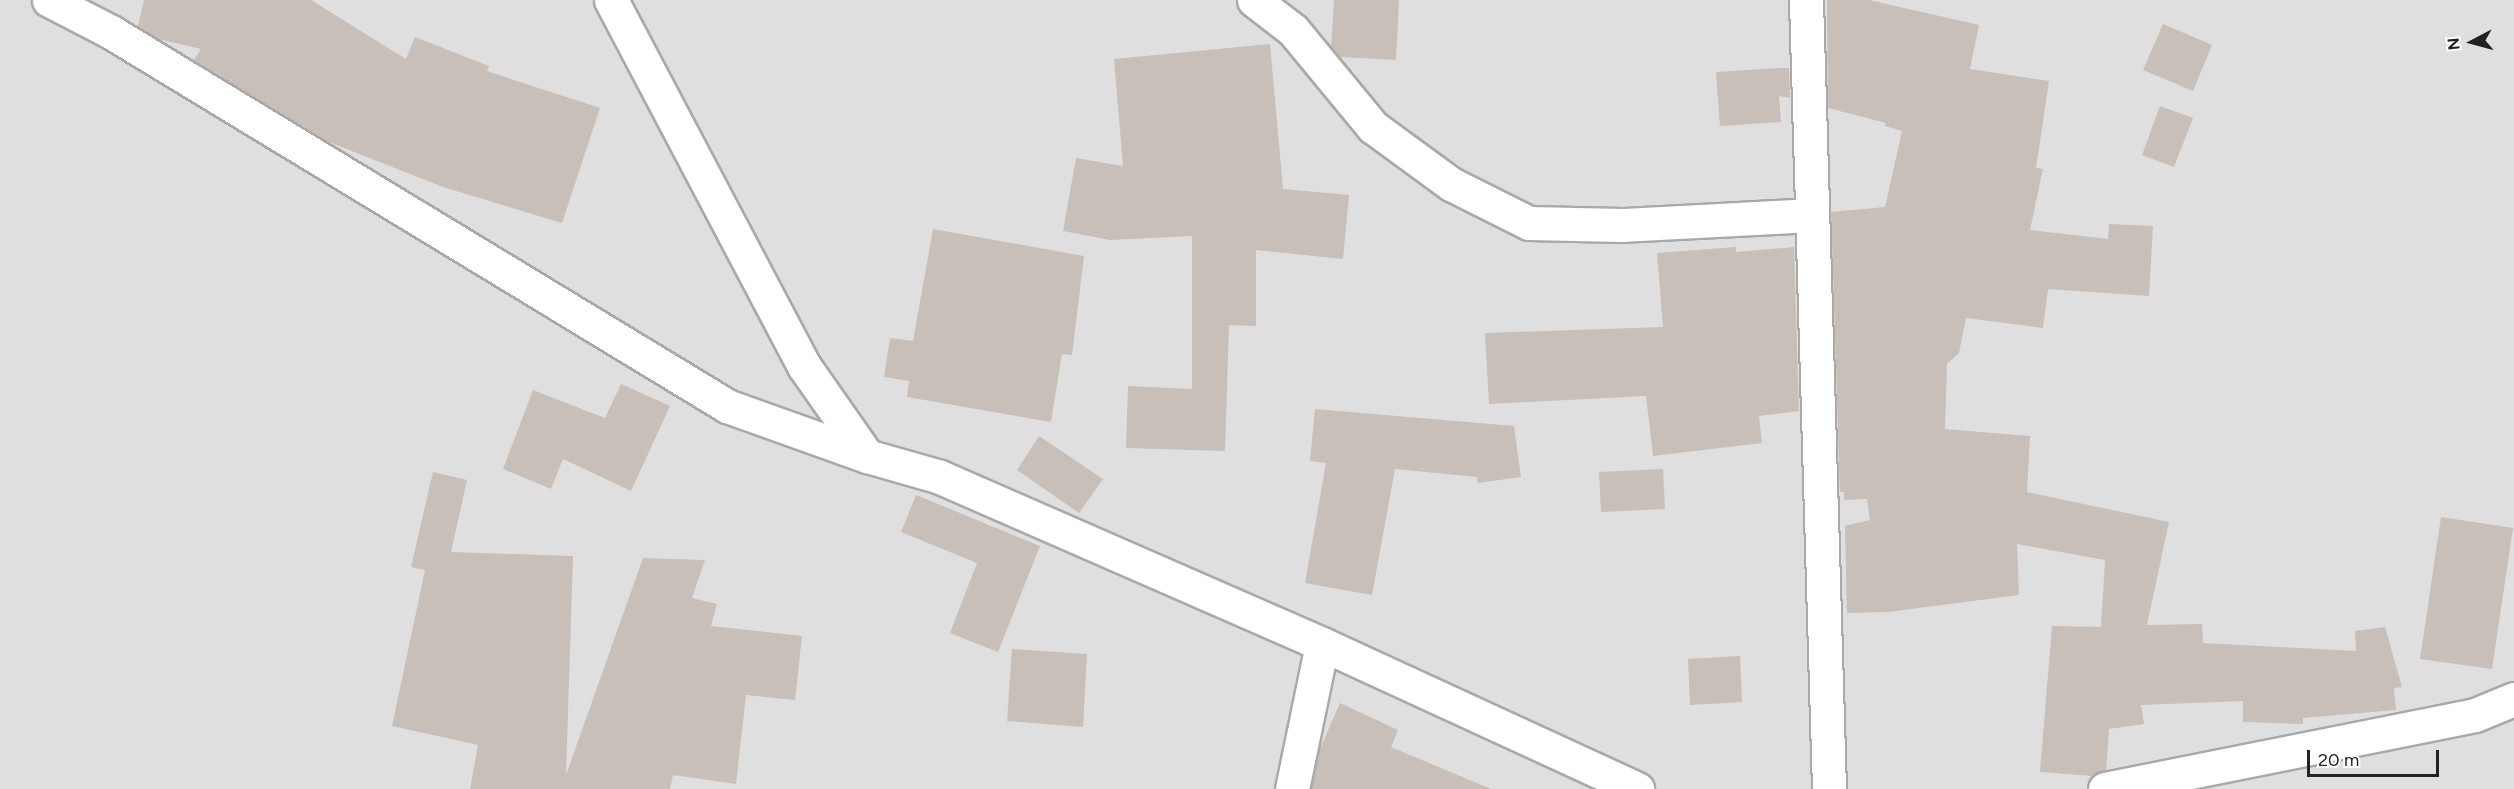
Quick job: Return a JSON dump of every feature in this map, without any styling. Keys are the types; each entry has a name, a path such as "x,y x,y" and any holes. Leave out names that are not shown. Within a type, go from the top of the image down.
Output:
{"street":[{"path":"49,0 111,32 727,406 867,456 940,477 1322,644 1637,789"},
{"path":"611,0 804,366 867,456"},
{"path":"1254,0 1293,30 1372,127 1451,184 1529,223 1622,225 1812,215"},
{"path":"1806,0 1829,789"},
{"path":"1292,789 1322,644"},
{"path":"2105,789 2475,715 2514,699"}],"shaded area":[{"path":"0,0 2514,0 2514,789 0,789"}],"building":[{"path":"144,0 311,0 406,59 415,37 489,66 487,71 600,108 562,223 443,187 329,142 194,60 201,49 158,39 138,26"},
{"path":"1334,0 1399,0 1396,60 1340,57 1331,47"},
{"path":"1827,0 1869,0 1979,25 1970,69 2049,81 2036,168 2043,169 2030,230 2108,239 2109,224 2153,226 2149,296 2048,289 2043,328 1966,318 1959,353 1947,364 1945,429 2030,436 2027,492 2169,522 2147,625 2202,624 2203,643 2356,651 2355,631 2385,627 2402,687 2394,688 2396,710 2303,718 2303,724 2243,722 2243,701 2141,705 2144,724 2109,729 2106,770 2092,776 2040,772 2052,626 2101,627 2105,560 2017,544 2019,595 1888,612 1847,613 1845,526 1870,520 1867,499 1844,500 1844,492 1840,492 1831,212 1885,207 1902,131 1885,126 1886,123 1828,108"},
{"path":"2163,24 2212,45 2193,91 2143,70"},
{"path":"1270,44 1283,189 1349,195 1343,259 1256,250 1256,326 1229,325 1225,451 1126,448 1128,386 1192,389 1192,236 1110,240 1063,231 1076,158 1123,166 1114,59"},
{"path":"1789,68 1790,98 1779,96 1781,122 1720,126 1716,72"},
{"path":"2160,106 2193,118 2174,167 2142,155"},
{"path":"933,229 1084,256 1072,355 1062,354 1051,422 907,397 909,381 884,377 890,338 913,341"},
{"path":"1736,247 1736,252 1794,247 1799,411 1759,416 1762,443 1653,456 1646,396 1489,404 1485,333 1663,327 1657,253"},
{"path":"621,384 670,406 631,491 563,459 551,489 503,469 533,390 605,418"},
{"path":"1315,409 1514,426 1521,477 1478,483 1477,477 1395,469 1372,595 1305,583 1326,463 1310,461"},
{"path":"1039,436 1103,479 1079,513 1017,470"},
{"path":"1663,469 1665,509 1601,512 1599,472"},
{"path":"433,472 467,480 451,552 573,556 566,775 643,558 705,560 692,598 717,604 711,626 802,636 795,700 746,695 736,784 673,775 670,789 470,789 478,745 392,726 425,570 411,567"},
{"path":"916,495 1040,546 998,652 950,633 977,563 901,532"},
{"path":"2441,517 2513,528 2492,669 2420,659"},
{"path":"1012,649 1087,654 1083,727 1007,721"},
{"path":"1740,656 1742,702 1690,705 1688,659"},
{"path":"1340,703 1398,730 1391,747 1491,789 1311,789 1319,751"}]}
